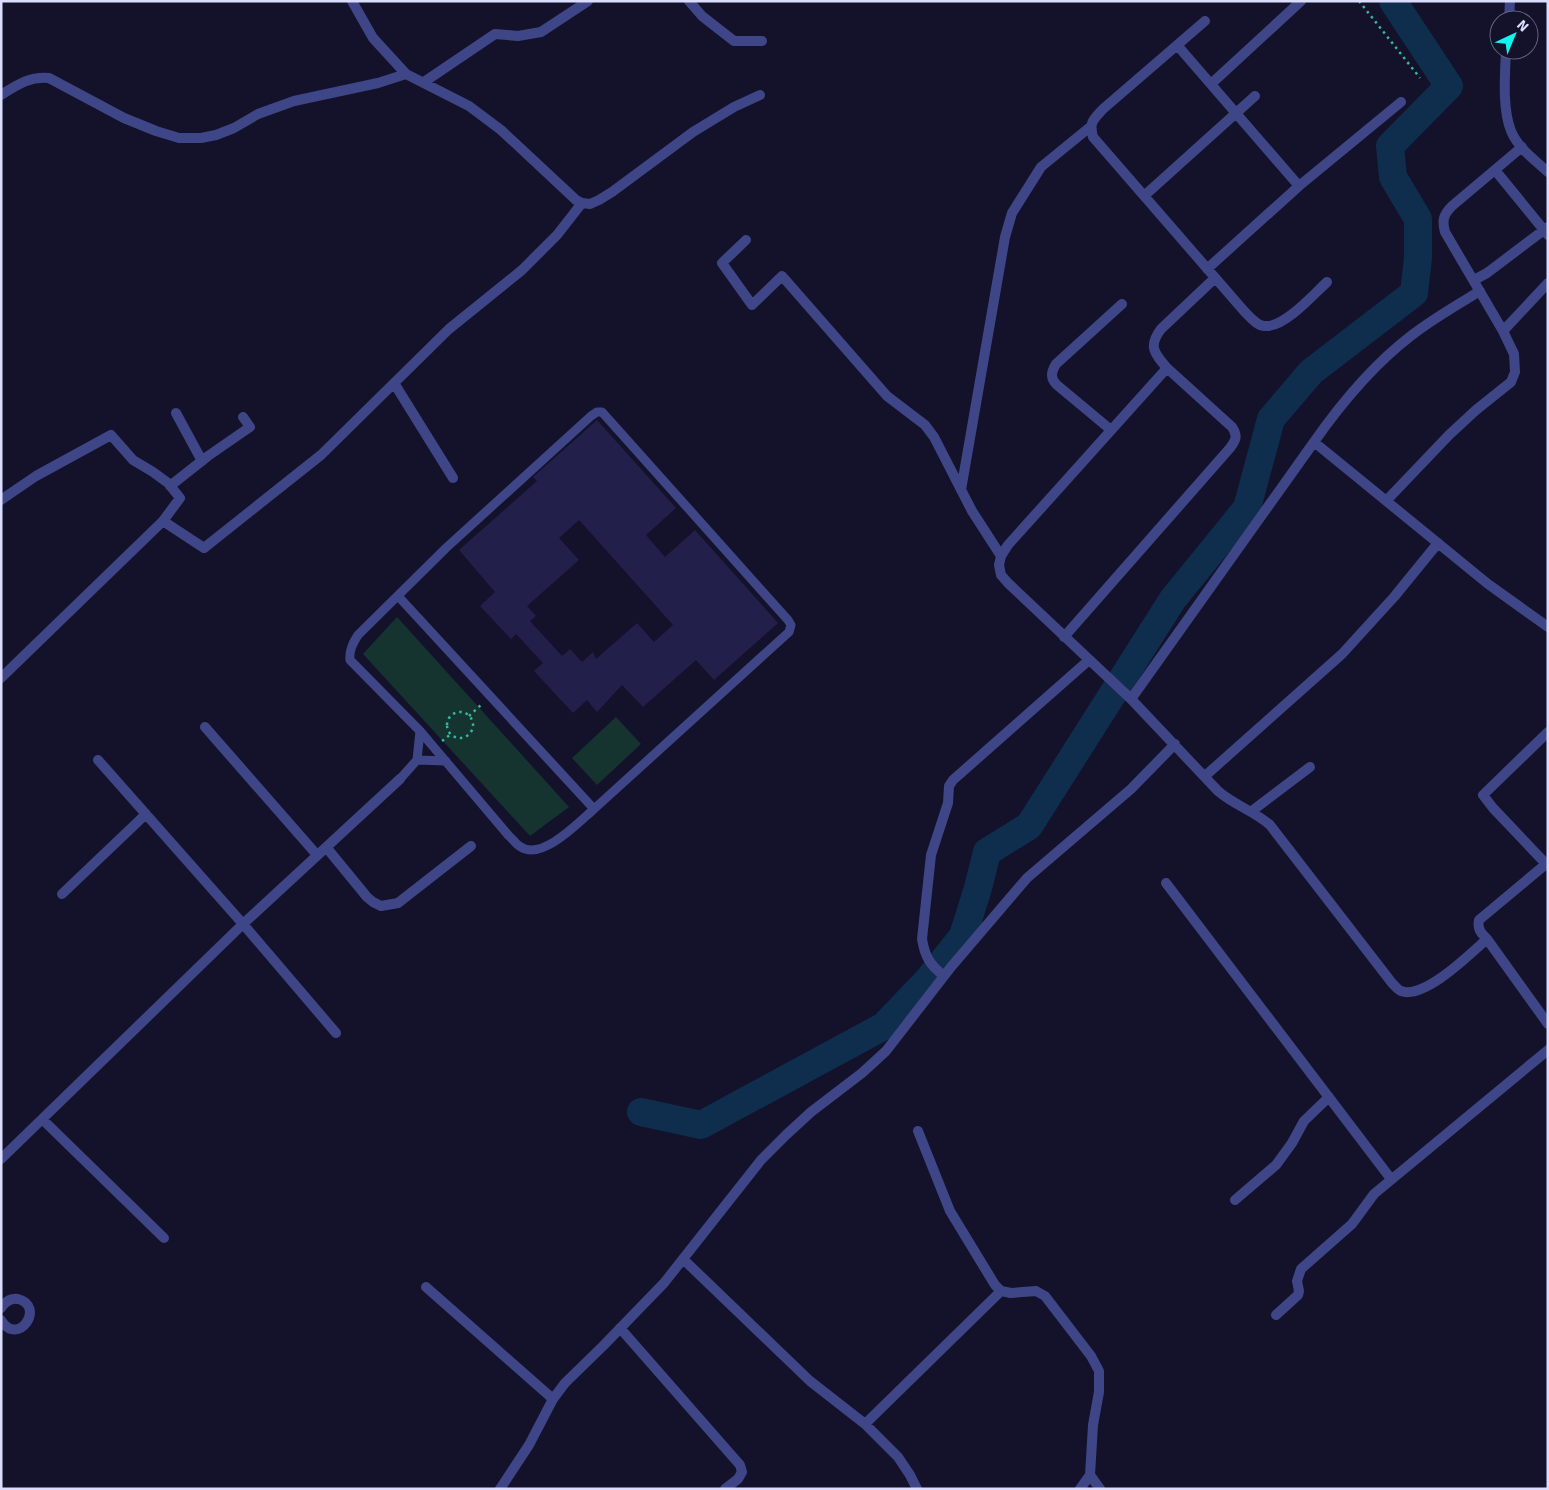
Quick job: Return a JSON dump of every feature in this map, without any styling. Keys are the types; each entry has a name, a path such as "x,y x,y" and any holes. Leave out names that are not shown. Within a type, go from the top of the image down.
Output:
{"street":[{"path":"352,1 373,38 406,74 469,106 494,125 568,194 582,203 590,204 606,196 694,132 760,95"},
{"path":"424,82 495,34 518,36 541,32 588,1"},
{"path":"690,1 702,16 734,41 762,41"},
{"path":"1211,84 1301,1"},
{"path":"961,490 1005,237 1012,213 1042,167 1090,127 1103,109 1205,21"},
{"path":"1177,45 1298,186"},
{"path":"1506,60 1507,116 1511,132 1522,147 1548,172"},
{"path":"1,95 30,79 39,77 49,78 124,118 156,131 179,138 201,138 234,128 258,114 294,101 378,83 406,74"},
{"path":"1144,196 1256,96"},
{"path":"1207,269 1298,186 1401,102"},
{"path":"1090,127 1093,137 1256,323 1265,326 1276,325 1288,317 1327,282"},
{"path":"1386,500 1449,435 1511,382 1515,372 1514,354 1503,331 1445,232 1443,224 1446,212 1452,206 1522,147"},
{"path":"1474,280 1547,231 1495,170"},
{"path":"163,521 204,548 321,455 449,329 522,270 558,235 582,203"},
{"path":"746,240 722,263 752,305 782,276 887,396 925,425 934,437 972,511 1001,556"},
{"path":"1064,637 1230,448 1236,437 1232,427 1167,368 1154,350 1153,344 1155,336 1161,329 1216,278"},
{"path":"1503,331 1548,283"},
{"path":"1129,697 1314,442 1356,389 1393,351 1425,325 1480,290"},
{"path":"1111,430 1057,385 1051,375 1056,364 1122,304"},
{"path":"1167,368 1008,545 1001,556 999,565 1001,575 1028,603 1129,697 1226,798 1252,812 1270,825 1282,838 1392,984 1400,991 1411,993 1435,983 1487,939"},
{"path":"394,383 453,478"},
{"path":"176,414 202,461"},
{"path":"170,486 250,427 243,417"},
{"path":"1,500 36,476 111,435 133,460 153,472 170,486 180,498 163,521 1,678"},
{"path":"1314,442 1488,584 1548,627"},
{"path":"1205,776 1342,654 1394,597 1438,544"},
{"path":"938,971 924,952 922,939 931,855 948,803 949,786 953,780 1088,660"},
{"path":"205,727 318,856"},
{"path":"1548,732 1483,795 1547,865 1480,920 1478,925 1479,930 1548,1024"},
{"path":"500,1489 529,1445 553,1399 565,1383 664,1283 761,1160 811,1112 862,1073 886,1051 938,971 1027,878 1130,789 1175,744"},
{"path":"98,760 243,924 336,1033"},
{"path":"1252,812 1310,766"},
{"path":"1,1159 243,924 400,779"},
{"path":"62,894 146,814"},
{"path":"326,847 367,897 381,906 398,903 471,846"},
{"path":"1166,883 1390,1179"},
{"path":"1276,1315 1298,1295 1297,1281 1301,1269 1352,1224 1374,1194 1548,1050"},
{"path":"1236,1200 1276,1165 1304,1121 1329,1097"},
{"path":"42,1119 164,1238"},
{"path":"918,1131 950,1211 1001,1291 1011,1293 1036,1291 1045,1296 1092,1356 1100,1371 1100,1392 1093,1426 1090,1475 1080,1489"},
{"path":"683,1260 810,1381 865,1424 898,1457 917,1489"},
{"path":"426,1287 553,1399"},
{"path":"865,1424 1001,1291"},
{"path":"1,1308 6,1302 15,1299 24,1302 30,1311 29,1320 22,1328 12,1329 2,1324"},
{"path":"620,1328 740,1465 741,1476 725,1489"},
{"path":"1090,1475 1100,1489"}],"lane":[{"path":"597,412 602,412 607,415 788,620 791,626 789,632 594,808 557,840 535,850 521,848 509,836 420,731 350,660 353,643 358,635 398,596 446,548 591,416 597,412"},
{"path":"398,596 594,808"},
{"path":"400,779 417,760 420,731"},
{"path":"417,760 446,761"}],"path":[{"path":"1358,1 1420,78"},
{"path":"469,716 490,696"},
{"path":"462,712 469,716 472,724 467,736 458,738 451,734 447,727 451,716 462,712"}],"green space":[{"path":"397,617 569,807 530,836 363,654"},
{"path":"616,717 641,744 597,785 572,758"}],"building":[{"path":"597,420 676,508 646,535 665,557 695,530 778,623 714,680 696,660 643,707 622,685 597,712 587,700 573,713 534,671 543,663 516,634 511,639 480,606 495,592 459,550 537,481 533,477","holes":["579,520 673,625 654,642 637,623 596,659 593,652 582,662 570,649 562,656 530,621 536,616 527,606 579,560 559,538"]}],"waterway":[{"path":"641,1112 701,1125 884,1026 928,980 963,936 987,852 1029,826 1173,599 1247,508 1271,419 1311,372 1414,293 1418,258 1418,219 1393,177 1390,146 1449,86 1393,1"}]}
